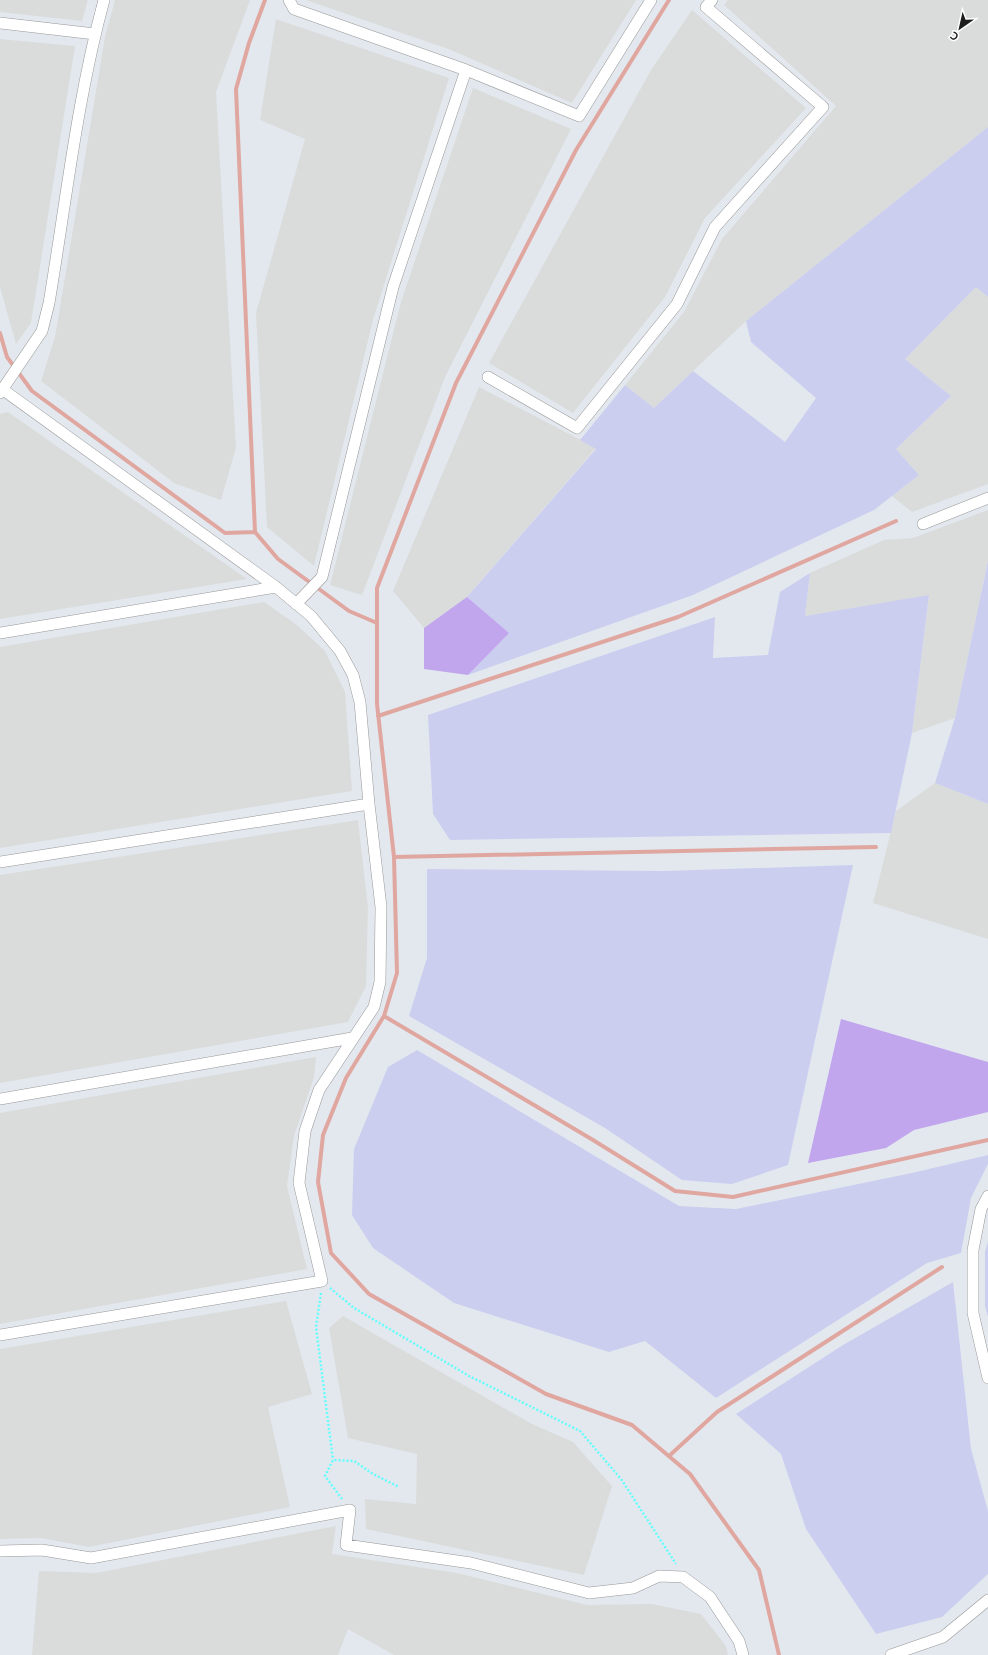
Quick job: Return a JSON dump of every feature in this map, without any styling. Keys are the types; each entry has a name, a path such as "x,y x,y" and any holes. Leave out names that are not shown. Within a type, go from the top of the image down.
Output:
{"street":[{"path":"0,1335 322,1281 299,1182 305,1130 319,1090 352,1038 374,1007 380,982 381,907 369,804 360,702 352,676 340,651 311,616 276,587 1,391 42,330 49,302 77,128 95,34 104,0"},
{"path":"289,0 294,10 466,70 578,116 651,0"},
{"path":"488,377 577,428 677,304 715,227 823,107 706,7 712,0"},
{"path":"0,23 95,34"},
{"path":"296,604 322,577 393,287 466,70"},
{"path":"924,524 988,498"},
{"path":"0,633 276,587"},
{"path":"0,862 369,804"},
{"path":"0,1099 352,1038"},
{"path":"988,1196 982,1209 973,1250 973,1313 988,1378"},
{"path":"0,1551 42,1550 91,1558 350,1510 346,1544 471,1563 589,1593 633,1588 659,1576 683,1577 710,1597 739,1641 743,1655"},
{"path":"891,1655 943,1637 988,1600"}],"path":[{"path":"322,1281 316,1327 333,1460 325,1476 350,1510"},
{"path":"322,1281 354,1308 469,1376 580,1431 621,1479 683,1577"},
{"path":"333,1460 354,1461 373,1474 399,1487"}],"shaded area":[{"path":"0,0 88,0 82,21 0,12"},
{"path":"115,0 250,0 216,92 236,448 221,500 174,483 41,381 55,337 105,37"},
{"path":"306,0 636,0 572,103 451,50"},
{"path":"728,0 988,0 988,127 746,321 654,408 625,385 684,312 722,239 836,106 724,5"},
{"path":"692,10 806,108 705,218 665,297 573,413 489,363 651,70"},
{"path":"276,19 449,78 373,320 314,566 267,527 256,313 305,139 260,120"},
{"path":"0,39 75,46 31,323 16,344 0,287"},
{"path":"473,88 571,129 445,377 362,595 330,585 401,302"},
{"path":"988,127 988,297 976,287 905,359 951,396 896,449 919,475 874,510 693,595 468,675 508,633 467,597 596,449 580,440 625,385 654,408 693,371 785,442 816,398 751,342 746,321"},
{"path":"976,287 988,297 988,484 912,512 892,496 919,475 896,449 951,396 905,359"},
{"path":"479,387 596,448 467,597 424,628 393,591"},
{"path":"8,412 247,579 0,619 0,414"},
{"path":"988,510 988,561 955,718 912,733 929,596 805,616 810,573 884,540 913,538"},
{"path":"988,561 988,804 935,783 955,718"},
{"path":"810,573 805,616 929,595 912,733 891,833 450,840 433,814 428,715 715,617 713,658 768,655 780,592"},
{"path":"467,597 509,633 468,675 424,669 424,628"},
{"path":"264,602 297,625 325,651 345,692 352,791 0,848 0,647"},
{"path":"935,783 988,804 988,939 873,903 896,811"},
{"path":"358,820 368,908 366,986 348,1022 0,1083 0,875"},
{"path":"853,865 788,1165 732,1184 682,1180 605,1128 409,1016 427,958 427,869 664,871"},
{"path":"841,1019 988,1062 988,1112 914,1130 886,1148 808,1163"},
{"path":"417,1050 679,1206 736,1209 912,1173 988,1155 988,1164 971,1198 961,1253 927,1263 716,1398 645,1341 609,1352 454,1303 373,1248 352,1215 354,1149 388,1067"},
{"path":"316,1057 314,1077 294,1136 287,1186 307,1269 0,1324 0,1113"},
{"path":"988,1241 988,1317 985,1306 985,1252"},
{"path":"953,1282 971,1449 988,1511 988,1574 942,1617 876,1634 806,1529 781,1454 736,1414 843,1345"},
{"path":"286,1301 312,1394 268,1407 290,1507 89,1547 41,1538 0,1539 0,1349"},
{"path":"343,1316 532,1424 573,1442 612,1486 584,1575 366,1529 365,1499 416,1504 417,1454 348,1438 329,1328"},
{"path":"336,1526 332,1554 457,1573 587,1605 652,1604 701,1614 726,1646 728,1655 394,1655 348,1629 338,1655 32,1655 39,1571 96,1573"}],"waterway":[{"path":"265,0 249,43 236,89 255,532 278,559 349,611 377,623"},
{"path":"669,0 576,150 456,383 377,588 377,704 394,857 397,973 384,1016 346,1078 323,1135 318,1182 331,1253 369,1294 546,1394 632,1425 690,1474 759,1570 779,1655"},
{"path":"0,333 7,357 32,391 225,533 255,532"},
{"path":"378,716 678,617 896,521"},
{"path":"394,857 876,847"},
{"path":"384,1016 593,1140 675,1191 733,1197 988,1140"},
{"path":"669,1456 717,1412 942,1267"}]}
